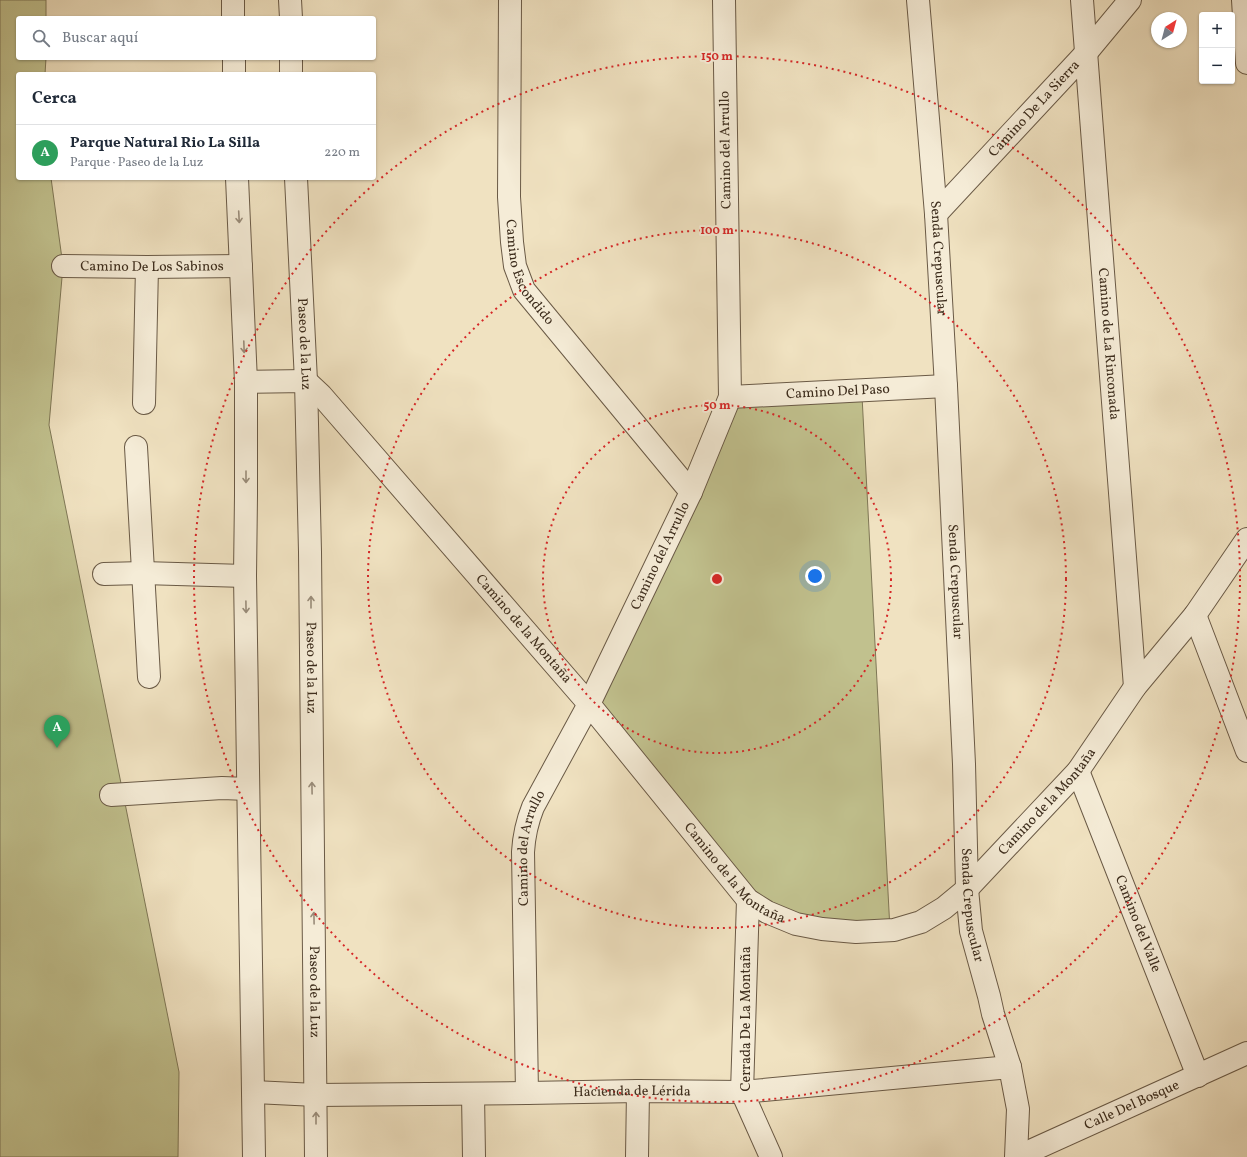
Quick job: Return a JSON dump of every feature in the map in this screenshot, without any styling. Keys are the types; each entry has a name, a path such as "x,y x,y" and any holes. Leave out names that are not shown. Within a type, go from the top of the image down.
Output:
{"street":[{"path":"233,0 233,16"},
{"path":"290,0 291,16"},
{"name":"Camino Escondido","path":"510,0 509,197 515,266 524,290 691,492"},
{"name":"Camino del Arrullo","path":"527,1093 523,852 527,822 533,807 589,704 691,492 730,397 724,0"},
{"name":"Senda Crepuscular","path":"918,0 936,214 946,386 964,764 967,888 971,932 993,1014 1010,1067 1018,1109 1016,1157"},
{"name":"Camino de La Rinconada","path":"1082,0 1135,687"},
{"name":"Camino De La Sierra","path":"936,214 1086,53 1130,0"},
{"path":"1243,0 1247,64"},
{"path":"234,60 234,72"},
{"path":"291,60 291,72"},
{"path":"237,180 246,382 245,576 254,1157"},
{"name":"Paseo de la Luz","path":"296,180 306,382 310,559 316,1157"},
{"name":"Camino De Los Sabinos","path":"63,266 147,268 241,266"},
{"path":"144,403 147,268"},
{"path":"246,382 306,382"},
{"name":"Camino de la Montaña","path":"306,382 321,395 589,704 748,900 767,912 796,924 822,929 856,932 894,930 921,922 944,908 967,888 1078,771 1135,687 1195,615 1247,539"},
{"name":"Camino Del Paso","path":"730,397 946,386"},
{"path":"136,447 149,677"},
{"path":"104,574 143,573 245,576"},
{"path":"1195,615 1247,751"},
{"name":"Camino del Valle","path":"1078,771 1198,1076"},
{"path":"111,795 222,788 248,789"},
{"name":"Cerrada De La Montaña","path":"748,900 742,1092 771,1157"},
{"name":"Calle Del Bosque","path":"1016,1157 1247,1053"},
{"name":"Hacienda de Lérida","path":"253,1092 316,1095 638,1091 742,1092 1010,1067"},
{"path":"637,1157 638,1091"},
{"path":"473,1094 474,1157"}],"green space":[{"path":"0,0 46,0 46,16 16,16 16,60 46,60 45,72 16,72 16,180 51,180 63,266 49,425 179,1072 178,1157 0,1157"},
{"path":"862,396 890,930 767,912 589,704 730,397"}],"place":[{"name":"Parque Natural Rio La Silla","path":"57,748"}]}
